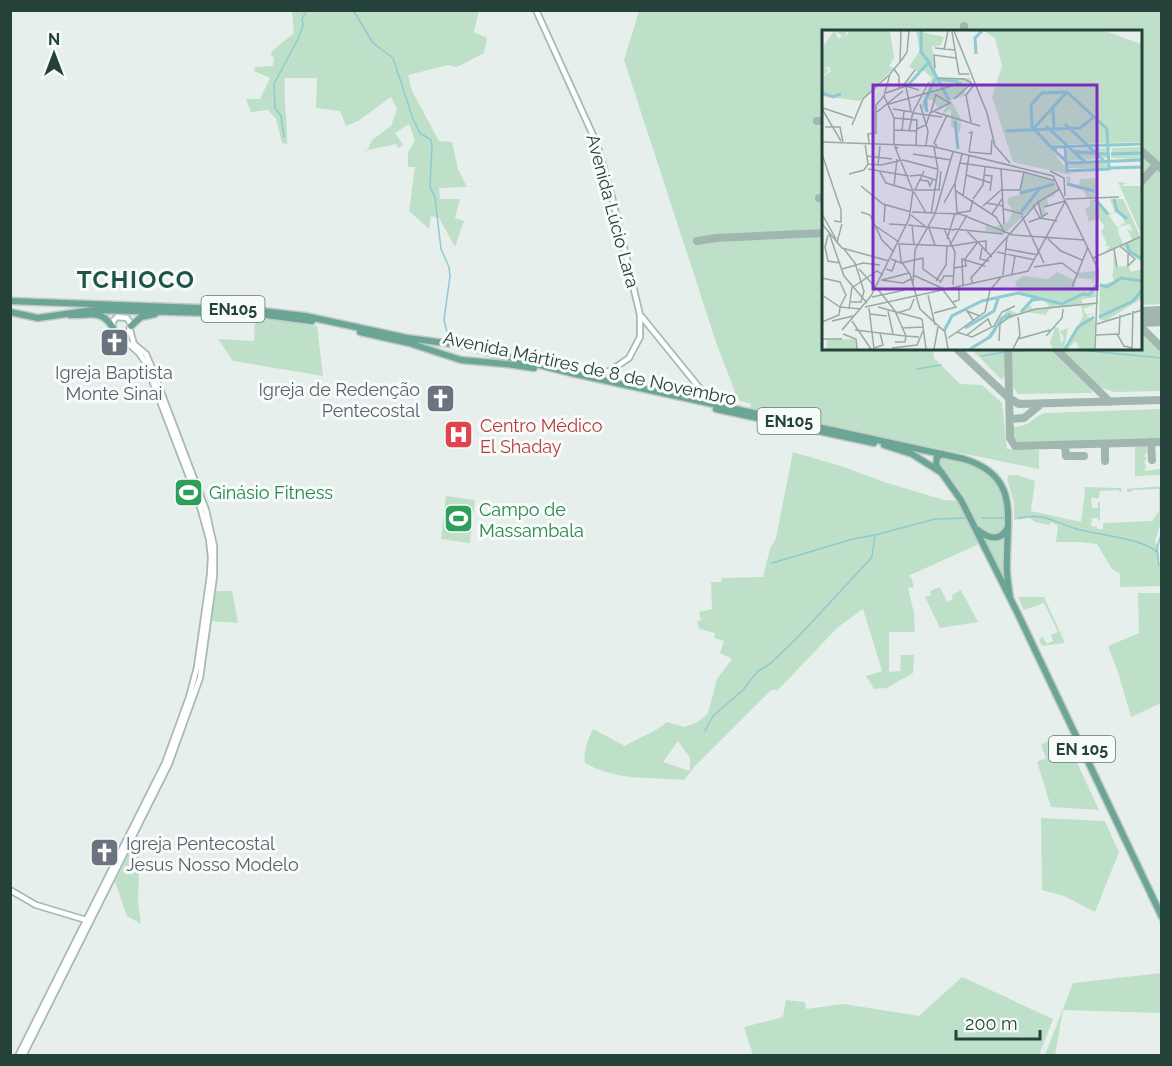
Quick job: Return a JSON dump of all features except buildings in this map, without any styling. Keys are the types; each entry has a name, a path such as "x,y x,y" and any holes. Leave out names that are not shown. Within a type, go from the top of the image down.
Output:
{"main road":[{"name":"Avenida Mártires de 8 de Novembro","path":"10,301 278,312 313,317 407,338 450,343 737,410 944,454"},
{"path":"28,302 33,305 34,310 33,314 28,316"},
{"path":"45,303 40,305 39,310 48,317"},
{"name":"Avenida Mártires de 8 de Novembro","path":"10,312 48,317 93,310 173,312 257,315 312,321 409,343 445,356 540,369 887,446 912,454 942,473"},
{"path":"131,328 141,317 173,312"},
{"path":"60,315 97,314 107,319 115,331"},
{"path":"445,356 451,356 456,351 450,343"},
{"path":"472,348 465,349 462,353 465,358 472,361"},
{"path":"942,473 936,465 936,459 944,454"},
{"name":"EN105","path":"944,454 972,461 991,472 1000,482 1006,495 1009,517"},
{"name":"EN105","path":"942,473 957,492 974,526"},
{"path":"974,526 987,537 999,537 1005,533 1009,517"},
{"name":"EN 105","path":"1009,517 1006,561 1010,597"},
{"name":"EN 105","path":"974,526 1010,597 1161,917"}],"street":[{"name":"Avenida Lúcio Lara","path":"536,10 597,144 612,196 640,315 640,337 629,358 610,371 582,375"},
{"name":"Avenida Lúcio Lara","path":"640,315 706,396 718,404 737,410"},
{"path":"18,1056 172,747 195,678 211,566 211,551 204,516 150,373 142,356 115,331 115,320 121,316 127,318 132,341 146,354 206,510 216,556 214,576 202,665 169,765 23,1056"},
{"path":"115,331 124,335 131,328"},
{"path":"10,890 36,905 86,920"}],"green space":[{"path":"292,11 479,11 474,32 487,38 484,53 457,67 448,65 408,75 412,91 439,141 452,142 458,169 467,187 439,188 440,199 460,199 455,218 464,221 455,247 439,218 431,216 429,229 409,211 415,167 408,167 408,152 415,140 409,124 395,133 403,145 398,148 396,144 363,151 368,149 372,140 391,126 397,109 391,97 358,121 346,126 340,111 316,108 317,78 285,78 287,144 282,143 276,119 268,110 251,112 246,99 260,99 270,78 254,71 255,67 273,66 272,51 294,33"},
{"path":"639,11 1161,11 1161,304 1142,305 1142,30 822,30 822,350 933,350 934,358 960,384 982,385 1002,403 1007,449 1039,450 1039,469 750,410 751,404 734,399 735,392 716,342 624,60"},
{"path":"255,319 317,326 323,376 233,361 218,339 254,341"},
{"path":"1142,332 1161,351 1161,391 1115,392 1101,388 1060,350 1142,350"},
{"path":"972,350 1005,350 1005,375 1002,380"},
{"path":"1010,350 1053,350 1091,386 1092,393 1018,394 1011,384"},
{"path":"1161,409 1161,439 1022,443 1015,439 1012,433 1012,427 1023,426 1045,413"},
{"path":"1146,446 1145,471 1160,469 1161,458 1161,475 1135,476 1135,447"},
{"path":"793,452 944,500 958,501 979,544 908,576 911,577 914,587 908,588 914,613 915,632 889,632 889,672 900,671 901,655 914,655 913,673 887,688 874,689 866,676 882,671 863,609 838,627 777,691 774,689 770,691 695,766 684,780 609,773 585,763 585,750 593,729 625,746 667,722 685,727 698,722 708,713 717,679 732,659 720,653 724,641 714,638 715,633 699,629 697,621 701,620 699,612 712,609 711,582 721,582 722,578 763,577 770,549 776,538","holes":["678,741 690,758 690,771 663,762"]},
{"path":"943,457 976,467 994,478 1004,497 1006,510 1001,533 993,536 981,530 964,496 939,465 938,459"},
{"path":"1009,475 1035,481 1031,511 1081,522 1084,487 1121,488 1122,492 1119,490 1100,491 1099,498 1091,498 1092,508 1098,508 1098,502 1100,502 1100,520 1092,518 1091,526 1097,529 1103,529 1103,523 1152,521 1159,511 1159,489 1127,492 1127,489 1161,486 1161,522 1155,541 1158,545 1161,586 1120,587 1120,574 1112,569 1097,544 1056,542 1058,526 1051,522 1049,525 1035,522 1030,518 1014,520 1014,503 1007,479"},
{"name":"Campo de Massambala","path":"446,496 475,500 470,543 441,539"},
{"path":"1006,536 1004,564 1006,585 985,540 995,541"},
{"path":"940,587 947,602 953,599 952,595 961,590 978,622 940,628 925,597 931,595 930,591"},
{"path":"216,591 232,591 238,623 211,621"},
{"path":"1138,593 1161,593 1161,703 1131,717 1108,646 1139,633"},
{"path":"1018,597 1044,597 1065,643 1042,646 1039,639 1043,637 1047,644 1053,641 1051,635 1058,632 1044,603 1024,610"},
{"path":"1048,741 1056,757 1071,750 1099,810 1051,807 1037,762 1046,758 1041,745"},
{"path":"1041,818 1105,821 1119,852 1095,912 1064,896 1042,890"},
{"path":"138,835 140,839 138,902 141,924 127,916 115,882"},
{"path":"1161,973 1161,1013 1063,1010 1055,1055 1045,1055 1073,983"},
{"path":"962,977 1053,1019 1039,1055 753,1055 744,1027 783,1017 786,1000 805,1002 806,1009 844,1004 919,1016"}],"waterway":[{"path":"284,137 281,116 275,108 274,84 298,39 303,26 302,19 307,10"},
{"path":"353,10 373,43 393,58 413,119 420,133 431,140 430,187 435,197 441,249 449,267 450,276 444,320 447,332"},
{"path":"1010,351 1031,350"},
{"path":"1079,350 1162,358"},
{"path":"982,356 1005,352"},
{"path":"917,369 941,365"},
{"path":"705,731 713,716 743,690 757,672 771,663 799,636 872,557 875,535 935,519 967,518"},
{"path":"982,518 1005,518"},
{"path":"1018,518 1046,518 1077,529 1141,543 1157,552"},
{"path":"1159,566 1157,548 1162,532"},
{"path":"772,563 853,539 875,535"},
{"path":"1078,748 1106,806"},
{"path":"1108,810 1123,843"},
{"path":"1127,851 1158,917"}],"taxiway":[{"path":"817,121 822,121"},
{"path":"1142,152 1162,169"},
{"path":"1142,181 1156,165"},
{"path":"697,241 822,233"},
{"path":"1142,328 1162,348"},
{"path":"958,350 1009,398 1019,404 1162,400"},
{"path":"1008,350 1010,438 1015,446 1162,442"},
{"path":"1057,350 1110,402"},
{"path":"1010,419 1024,418 1041,404"},
{"path":"1151,442 1152,460"},
{"path":"1105,444 1105,461"},
{"path":"1065,445 1066,456 1084,456"}],"runway":[{"path":"1142,317 1162,316"}],"place":[{"name":"Igreja Baptista Monte Sinai","path":"114,343"},
{"name":"Igreja de Redenção Pentecostal","path":"441,399"},
{"name":"Centro Médico El Shaday","path":"459,435"},
{"name":"Ginásio Fitness","path":"188,492"},
{"name":"Campo de Massambala","path":"458,519"},
{"name":"Igreja Pentecostal Jesus Nosso Modelo","path":"105,853"}],"district":[{"name":"TCHIOCO","path":"136,279"}]}
